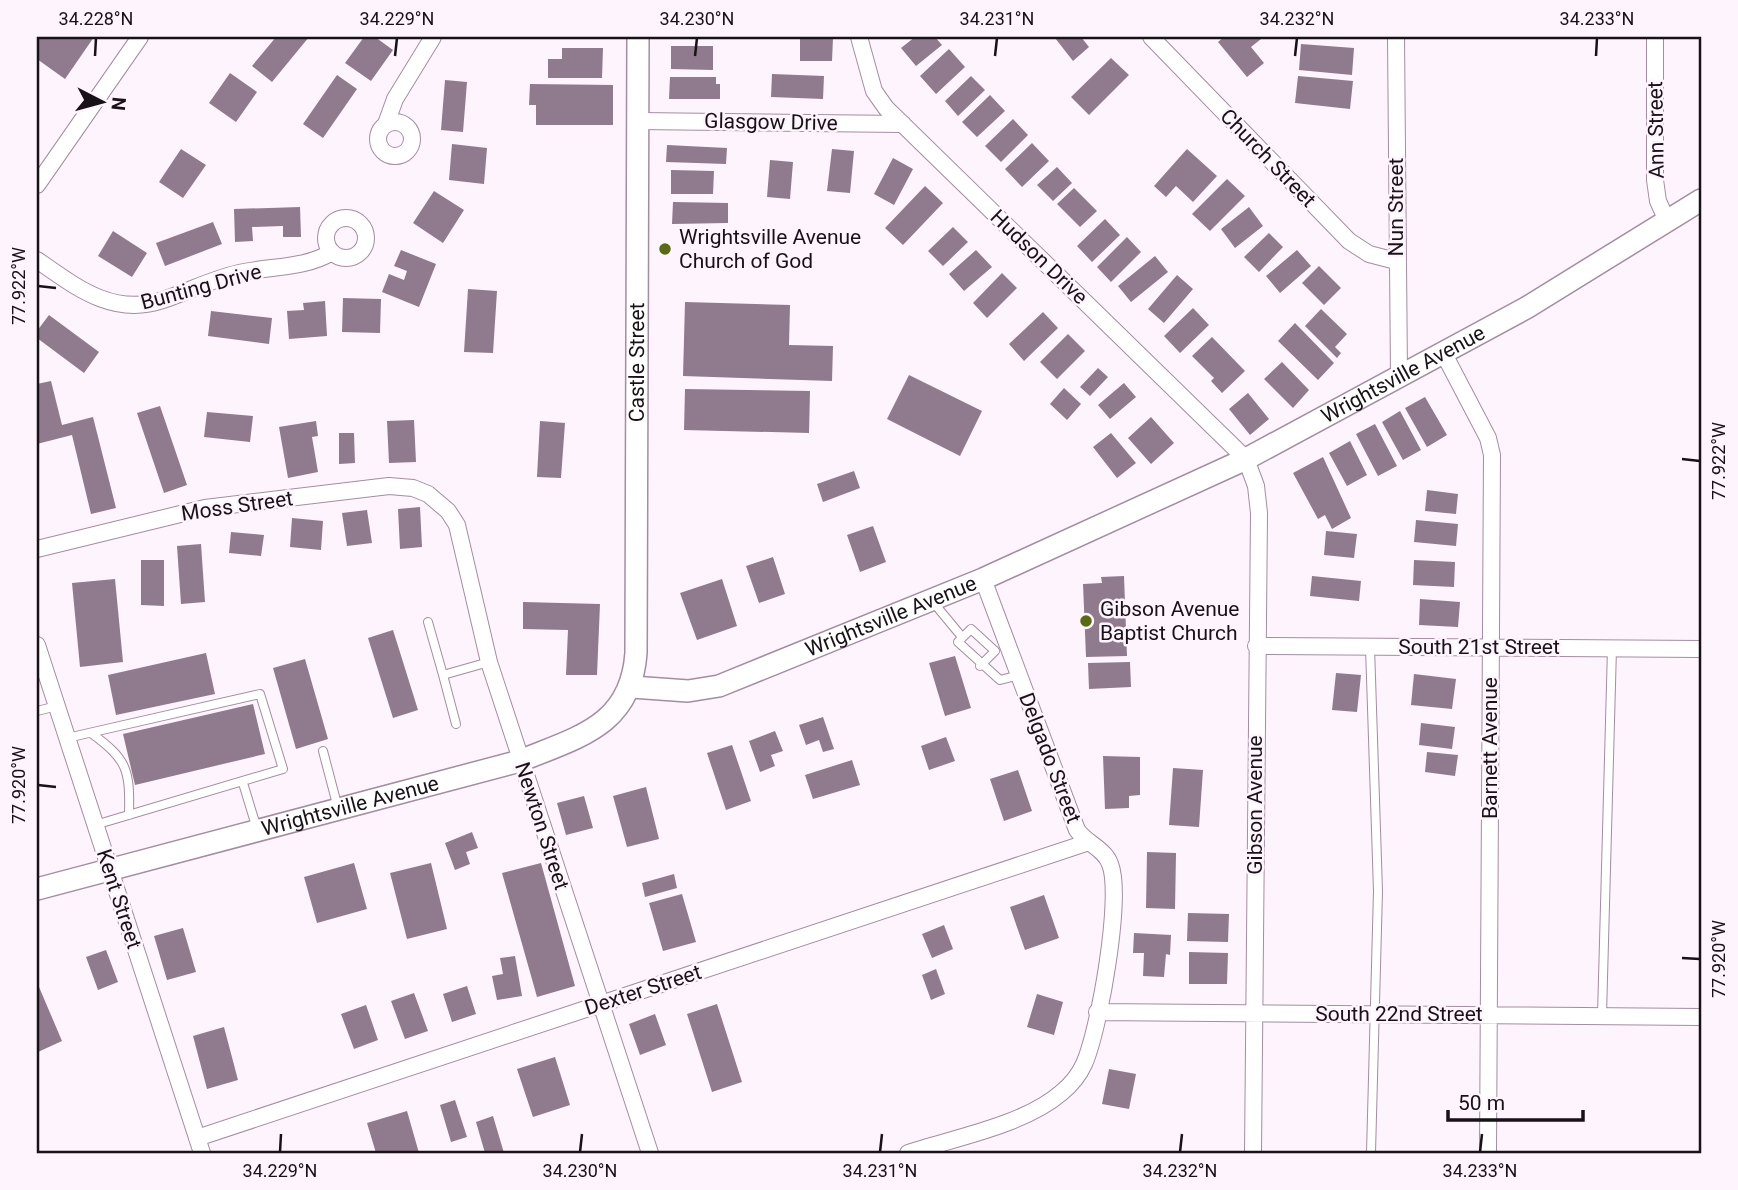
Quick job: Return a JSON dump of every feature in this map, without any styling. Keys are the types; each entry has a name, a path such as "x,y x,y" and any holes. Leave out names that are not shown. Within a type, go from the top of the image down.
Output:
{"street":[{"path":"37,185 140,37"},
{"path":"386,124 395,99 433,37"},
{"name":"Castle Street","path":"632,687 636,653 638,37"},
{"name":"Hudson Drive","path":"859,37 874,90 886,108 1246,460"},
{"name":"Church Street","path":"1151,37 1349,241 1369,254 1396,261"},
{"name":"Nun Street","path":"1396,37 1399,376"},
{"name":"Ann Street","path":"1654,37 1655,180 1658,201 1667,221"},
{"name":"Glasgow Drive","path":"638,121 903,124"},
{"name":"Wrightsville Avenue","path":"37,889 109,867 520,761 594,728 617,709 632,687 688,691 719,685 932,601 1246,460 1526,308 1701,202"},
{"name":"Bunting Drive","path":"37,260 88,295 129,305 164,299 226,276 309,262 332,252"},
{"name":"Barnett Avenue","path":"1444,354 1490,447 1488,1153"},
{"name":"Gibson Avenue","path":"1246,460 1256,486 1259,513 1253,1153"},
{"name":"Moss Street","path":"37,549 205,508 389,486 413,488 438,500"},
{"name":"Newton Street","path":"438,500 457,525 489,662 650,1153"},
{"name":"Delgado Street","path":"908,1153 1023,1116 1054,1099 1068,1087 1083,1065 1097,1012 1114,906 1115,883 1106,856 1077,830 1019,675 1002,649 983,579"},
{"name":"Kent Street","path":"37,645 199,1146"},
{"name":"South 21st Street","path":"1256,646 1701,649"},
{"name":"Dexter Street","path":"199,1146 601,1004 1089,842"},
{"name":"South 22nd Street","path":"1097,1012 1701,1017"}],"lane":[{"path":"932,601 962,637"},
{"path":"428,622 456,724"},
{"path":"980,666 1002,649 971,629 958,642 980,666 1000,680 1019,675"},
{"path":"1370,647 1378,891 1371,1153"},
{"path":"1602,1015 1612,648"},
{"path":"443,674 489,662"},
{"path":"67,738 260,694 284,769 95,825"},
{"path":"37,710 57,706"},
{"path":"91,733 115,750 126,765 130,786 129,815"},
{"path":"323,751 338,808"},
{"path":"243,783 257,829"}],"building":[{"path":"37,37 94,37 65,79 37,59"},
{"path":"276,37 309,37 272,82 252,66"},
{"path":"364,37 375,37 393,50 371,81 345,63"},
{"path":"915,37 935,37 942,45 916,66 901,48"},
{"path":"1081,37 1089,47 1073,61 1055,38"},
{"path":"1224,37 1259,37 1261,39 1251,47 1264,63 1247,77 1218,42"},
{"path":"800,38 833,38 832,61 800,61"},
{"path":"1301,44 1354,48 1352,75 1299,70"},
{"path":"671,46 713,46 713,70 671,69"},
{"path":"562,48 603,48 602,78 548,78 548,59 562,59"},
{"path":"949,49 965,67 936,94 920,76"},
{"path":"1111,58 1129,75 1089,115 1071,97"},
{"path":"230,73 257,92 236,122 209,103"},
{"path":"772,74 824,76 823,99 771,97"},
{"path":"337,75 357,89 323,138 303,124"},
{"path":"971,76 985,90 958,116 945,101"},
{"path":"1298,76 1353,81 1350,109 1295,103"},
{"path":"670,77 716,77 716,84 720,84 720,99 669,99"},
{"path":"445,80 467,82 463,132 441,130"},
{"path":"530,84 613,85 613,125 536,125 536,105 529,105"},
{"path":"990,95 1005,111 977,137 962,122"},
{"path":"1013,119 1028,135 1001,162 985,146"},
{"path":"1032,143 1049,161 1022,187 1005,169"},
{"path":"452,144 487,148 484,184 449,180"},
{"path":"667,145 727,148 726,164 666,162"},
{"path":"181,149 206,165 183,198 159,182"},
{"path":"832,149 854,151 850,193 827,191"},
{"path":"1187,149 1217,176 1193,202 1176,186 1166,197 1154,186"},
{"path":"893,158 913,169 894,205 874,194"},
{"path":"770,160 793,162 790,199 767,197"},
{"path":"1057,167 1072,183 1053,201 1037,185"},
{"path":"671,170 714,171 713,194 671,194"},
{"path":"1227,179 1245,196 1210,231 1192,214"},
{"path":"925,186 943,203 903,245 885,228"},
{"path":"1074,188 1097,211 1080,227 1057,204"},
{"path":"434,191 464,210 443,243 413,223"},
{"path":"673,202 728,203 728,223 672,224"},
{"path":"300,207 301,237 283,237 283,226 252,227 253,241 235,242 234,209"},
{"path":"1249,207 1263,226 1235,248 1221,229"},
{"path":"1105,219 1120,235 1092,262 1077,246"},
{"path":"213,222 222,244 165,266 156,243"},
{"path":"953,227 968,242 943,266 928,251"},
{"path":"113,231 147,253 132,277 98,256"},
{"path":"1269,233 1283,247 1259,272 1244,257"},
{"path":"1127,237 1141,252 1111,282 1097,267"},
{"path":"401,250 436,264 419,307 382,292 389,274 404,280 407,271 394,266"},
{"path":"976,250 992,267 964,291 949,274"},
{"path":"1297,250 1311,266 1280,293 1266,276"},
{"path":"1155,256 1168,272 1131,302 1118,286"},
{"path":"1319,266 1341,288 1324,305 1302,283"},
{"path":"1002,273 1017,288 987,318 973,303"},
{"path":"1177,275 1193,289 1164,323 1148,309"},
{"path":"468,289 497,291 493,353 464,352"},
{"path":"343,298 381,299 380,333 342,332"},
{"path":"325,301 327,336 289,339 287,311 304,310 303,303"},
{"path":"685,302 790,305 789,345 833,346 832,381 683,376"},
{"path":"1193,308 1209,325 1180,353 1164,336"},
{"path":"1321,309 1347,334 1335,347 1341,353 1337,358 1305,326"},
{"path":"211,311 272,318 269,344 208,336"},
{"path":"1043,312 1058,328 1024,361 1009,344"},
{"path":"49,315 99,352 84,373 37,338 37,331"},
{"path":"1295,323 1334,363 1318,380 1278,341"},
{"path":"1068,334 1085,351 1057,379 1040,362"},
{"path":"1212,337 1245,371 1222,393 1211,381 1214,378 1192,356"},
{"path":"1282,362 1309,390 1293,408 1264,379"},
{"path":"1098,368 1108,377 1090,396 1080,387"},
{"path":"909,375 982,411 960,456 887,419"},
{"path":"51,381 62,425 93,417 116,508 91,514 72,435 37,444 37,384"},
{"path":"1124,383 1136,397 1110,419 1098,405"},
{"path":"1064,388 1081,404 1067,420 1050,404"},
{"path":"685,389 810,391 809,433 684,430"},
{"path":"1248,393 1269,419 1250,435 1229,409"},
{"path":"1425,397 1447,435 1427,447 1405,408"},
{"path":"160,406 187,485 164,493 137,413"},
{"path":"1400,411 1421,450 1403,460 1382,422"},
{"path":"207,412 253,416 250,442 204,437"},
{"path":"1151,417 1174,443 1151,464 1128,438"},
{"path":"414,420 416,462 389,463 387,421"},
{"path":"316,421 318,436 312,437 318,472 288,478 279,427"},
{"path":"540,421 565,423 561,478 537,477"},
{"path":"1375,424 1397,466 1378,476 1356,434"},
{"path":"339,433 354,433 355,463 339,464"},
{"path":"1111,433 1136,463 1117,478 1093,447"},
{"path":"1350,441 1367,475 1347,486 1329,453"},
{"path":"1323,457 1351,518 1332,529 1325,515 1318,519 1293,473"},
{"path":"854,471 860,488 823,502 817,484"},
{"path":"1427,490 1458,494 1456,514 1425,511"},
{"path":"420,507 422,547 400,549 398,509"},
{"path":"367,510 372,543 347,546 342,513"},
{"path":"292,518 323,521 321,550 290,547"},
{"path":"1416,520 1458,524 1456,546 1414,542"},
{"path":"873,526 886,562 860,572 847,535"},
{"path":"1326,531 1357,534 1354,558 1324,555"},
{"path":"231,532 264,535 261,556 229,553"},
{"path":"201,544 205,602 181,604 177,546"},
{"path":"773,557 785,594 759,603 746,566"},
{"path":"141,560 164,560 164,606 141,605"},
{"path":"1414,560 1455,562 1454,587 1413,585"},
{"path":"1124,576 1127,656 1086,657 1083,584 1102,583 1101,577"},
{"path":"1312,576 1361,581 1359,601 1310,596"},
{"path":"115,579 123,662 80,667 72,583"},
{"path":"722,579 737,626 697,640 680,593"},
{"path":"1420,599 1460,602 1458,627 1419,625"},
{"path":"523,602 600,604 597,675 566,675 568,630 523,629"},
{"path":"393,630 418,710 393,718 368,638"},
{"path":"206,653 215,694 116,715 108,675"},
{"path":"955,656 971,708 945,716 929,663"},
{"path":"305,659 328,739 296,749 273,668"},
{"path":"1130,662 1131,687 1089,689 1088,663"},
{"path":"1336,673 1361,675 1357,712 1332,710"},
{"path":"1414,674 1456,679 1452,709 1411,705"},
{"path":"253,704 265,754 135,785 123,734"},
{"path":"823,717 834,749 823,752 819,740 806,745 799,725"},
{"path":"1421,723 1455,727 1452,749 1419,745"},
{"path":"775,731 783,751 771,755 775,766 760,772 749,741"},
{"path":"946,737 955,761 929,770 921,746"},
{"path":"732,745 751,801 726,810 707,753"},
{"path":"1427,752 1458,755 1455,776 1425,772"},
{"path":"1103,756 1140,757 1140,795 1129,796 1129,808 1105,809"},
{"path":"852,760 860,785 813,799 805,775"},
{"path":"1173,768 1203,770 1199,827 1169,825"},
{"path":"1018,770 1032,811 1004,821 990,779"},
{"path":"646,787 659,839 627,847 613,796"},
{"path":"584,796 593,828 566,835 557,803"},
{"path":"472,832 478,848 466,852 470,864 455,870 445,843"},
{"path":"1147,852 1176,853 1175,909 1146,908"},
{"path":"354,863 367,909 317,923 304,877"},
{"path":"431,863 447,929 407,939 390,873"},
{"path":"541,863 575,986 537,997 502,873"},
{"path":"674,874 677,888 645,897 642,883"},
{"path":"682,894 696,942 663,951 649,903"},
{"path":"1044,895 1059,938 1025,950 1010,907"},
{"path":"1188,913 1229,914 1228,942 1187,941"},
{"path":"944,925 953,949 932,958 922,934"},
{"path":"183,928 196,972 167,980 154,936"},
{"path":"1134,933 1171,935 1170,955 1166,954 1164,977 1143,976 1144,953 1133,953"},
{"path":"106,950 118,982 98,990 86,957"},
{"path":"1189,952 1228,953 1227,984 1189,984"},
{"path":"515,956 522,996 497,1000 492,976 503,974 500,958"},
{"path":"936,969 945,994 931,1000 922,975"},
{"path":"467,986 476,1014 452,1022 443,994"},
{"path":"39,987 62,1041 38,1052 37,988"},
{"path":"414,993 428,1031 405,1039 391,1001"},
{"path":"1037,994 1063,1002 1054,1035 1027,1027"},
{"path":"717,1004 742,1082 712,1092 687,1014"},
{"path":"366,1005 378,1040 354,1049 341,1014"},
{"path":"655,1014 666,1045 640,1055 629,1024"},
{"path":"224,1027 238,1080 207,1089 193,1036"},
{"path":"555,1057 570,1105 533,1117 517,1069"},
{"path":"1109,1069 1136,1074 1129,1109 1102,1104"},
{"path":"455,1100 467,1137 451,1142 440,1105"},
{"path":"407,1111 419,1153 376,1153 367,1123"},
{"path":"493,1116 504,1153 485,1153 476,1122"}],"place":[{"name":"Wrightsville Avenue Church of God","path":"665,249"},
{"name":"Gibson Avenue Baptist Church","path":"1086,621"}]}
